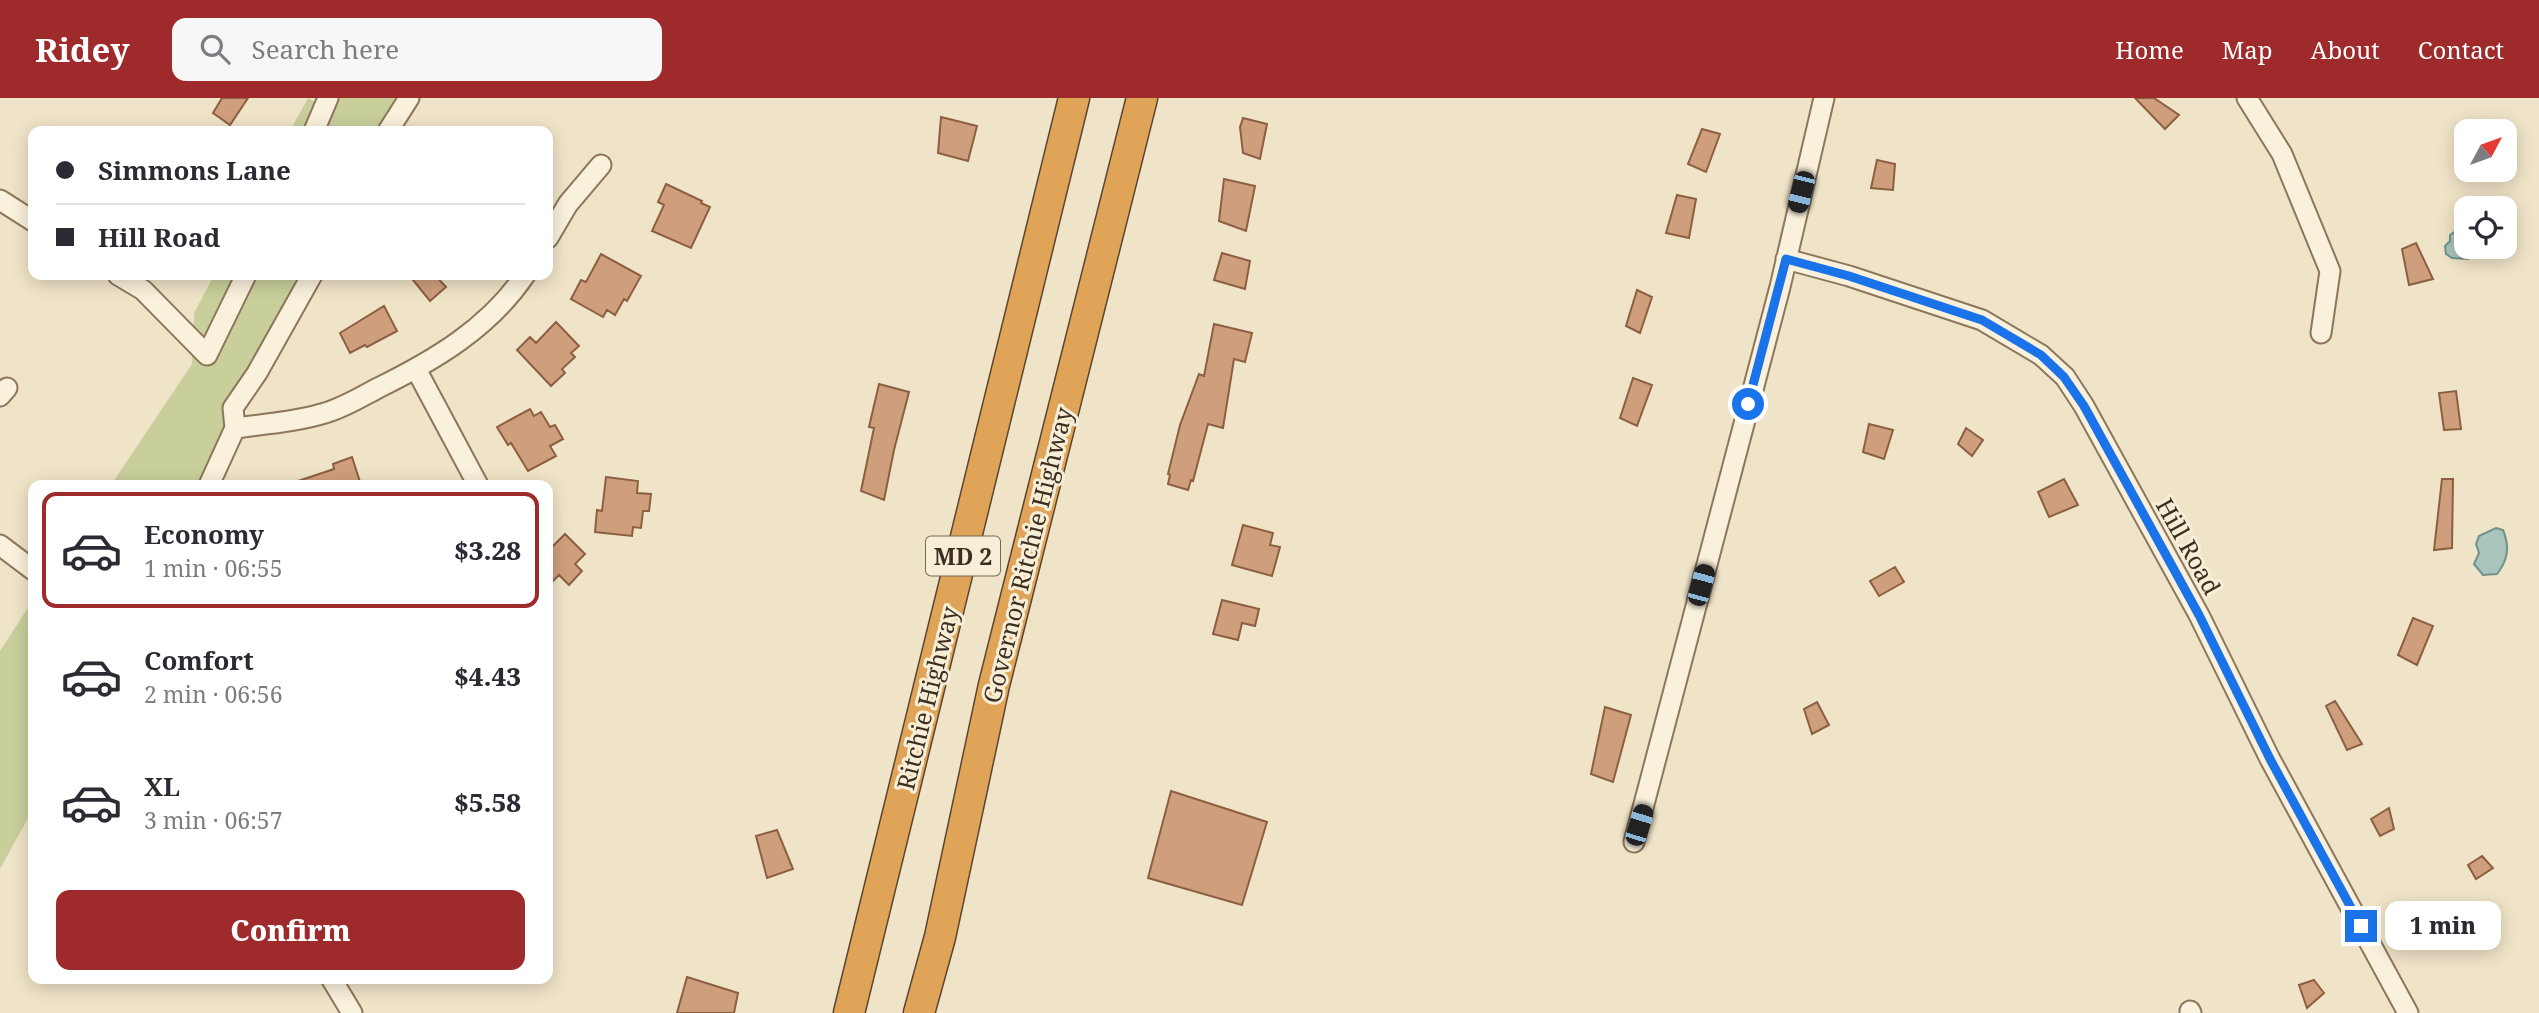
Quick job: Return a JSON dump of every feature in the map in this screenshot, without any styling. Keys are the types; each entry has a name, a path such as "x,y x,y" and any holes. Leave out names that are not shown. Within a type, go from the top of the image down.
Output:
{"highway":[{"name":"Ritchie Highway","path":"849,1013 1074,98"},
{"name":"Governor Ritchie Highway","path":"919,1013 940,937 994,685 1142,98"}],"street":[{"path":"391,126 409,98"},
{"path":"1634,842 1786,259 1824,98"},
{"path":"2247,98 2282,154 2330,271 2321,333"},
{"path":"316,126 325,100"},
{"path":"553,230 568,204 601,164"},
{"path":"0,200 28,218"},
{"name":"Hill Road","path":"1786,259 1849,276 1982,320 2041,355 2064,377 2084,406 2199,615 2270,759 2408,1013"},
{"path":"126,280 143,290 207,355 244,280"},
{"path":"211,480 235,428 233,408 264,361 309,280"},
{"path":"235,428 328,412 416,369 471,334 522,280"},
{"path":"416,369 475,480"},
{"path":"0,545 28,566"},
{"path":"335,984 352,1013"}],"green space":[{"path":"308,98 330,111 337,98 402,98 388,126 293,126"},
{"path":"211,280 307,280 204,480 114,480 192,364 194,313"},
{"path":"28,608 28,818 0,869 0,651"}],"water":[{"path":"2454,232 2454,258 2446,254 2445,246 2450,241 2450,235"},
{"path":"2496,528 2503,530 2505,536 2506,558 2497,574 2483,575 2474,564 2479,553 2476,544 2479,536"}],"building":[{"path":"222,98 248,98 230,125 213,113"},
{"path":"2135,98 2154,98 2179,115 2165,129"},
{"path":"941,117 977,126 968,161 938,153"},
{"path":"1243,118 1267,124 1260,159 1243,153 1240,127"},
{"path":"1702,129 1720,134 1706,172 1688,164"},
{"path":"1877,160 1895,164 1893,190 1871,188"},
{"path":"1224,179 1255,186 1246,231 1219,221"},
{"path":"666,184 710,207 691,248 652,231 664,205 658,202"},
{"path":"1677,195 1696,199 1689,238 1666,233"},
{"path":"2416,243 2433,279 2409,285 2402,249"},
{"path":"1222,253 1250,261 1245,289 1214,280"},
{"path":"601,254 641,276 627,301 624,299 615,315 607,310 603,317 571,299 581,280 586,282"},
{"path":"413,280 440,280 446,287 430,301"},
{"path":"1637,290 1652,297 1640,333 1626,326"},
{"path":"384,306 397,331 350,353 340,333"},
{"path":"556,322 579,346 571,353 575,357 562,369 565,373 551,386 517,350 530,337 536,343"},
{"path":"1214,324 1252,333 1245,362 1234,359 1223,428 1208,424 1193,481 1191,480 1188,490 1168,484 1168,474 1180,425 1199,374 1204,376"},
{"path":"1633,378 1652,385 1637,426 1620,418"},
{"path":"879,384 909,392 884,500 861,491 874,428 869,427"},
{"path":"2456,391 2461,429 2444,430 2439,393"},
{"path":"530,409 534,416 541,412 550,427 555,425 563,439 550,446 556,456 528,471 511,443 508,445 497,427"},
{"path":"1869,424 1893,430 1884,459 1863,452"},
{"path":"1966,428 1983,440 1972,456 1958,444"},
{"path":"352,457 359,480 301,480 334,469 333,464"},
{"path":"606,477 638,481 637,493 651,494 649,511 643,511 641,528 633,527 632,536 595,532 597,510 602,511"},
{"path":"2064,479 2078,505 2049,517 2038,492"},
{"path":"2442,479 2453,479 2452,548 2434,550"},
{"path":"1243,525 1273,533 1270,545 1280,547 1272,576 1232,565"},
{"path":"565,534 585,554 575,564 582,571 569,585 559,575 553,581 553,546"},
{"path":"1895,567 1904,582 1879,596 1870,581"},
{"path":"1222,600 1259,609 1255,626 1242,623 1238,640 1213,634"},
{"path":"2413,618 2433,626 2417,665 2398,655"},
{"path":"2335,701 2362,744 2347,750 2326,706"},
{"path":"1817,702 1829,725 1812,734 1804,709"},
{"path":"1605,707 1631,715 1613,782 1591,774"},
{"path":"1171,791 1267,822 1242,905 1148,878"},
{"path":"2389,808 2394,829 2380,836 2371,819"},
{"path":"777,830 793,869 767,878 756,836"},
{"path":"2482,856 2493,868 2476,879 2468,865"},
{"path":"687,977 738,993 734,1013 677,1013"},
{"path":"2314,980 2324,993 2307,1008 2299,985"}],"route":[{"path":"1748,404 1786,259 1849,276 1982,320 2041,355 2064,377 2084,406 2199,615 2270,759 2361,926"}]}
